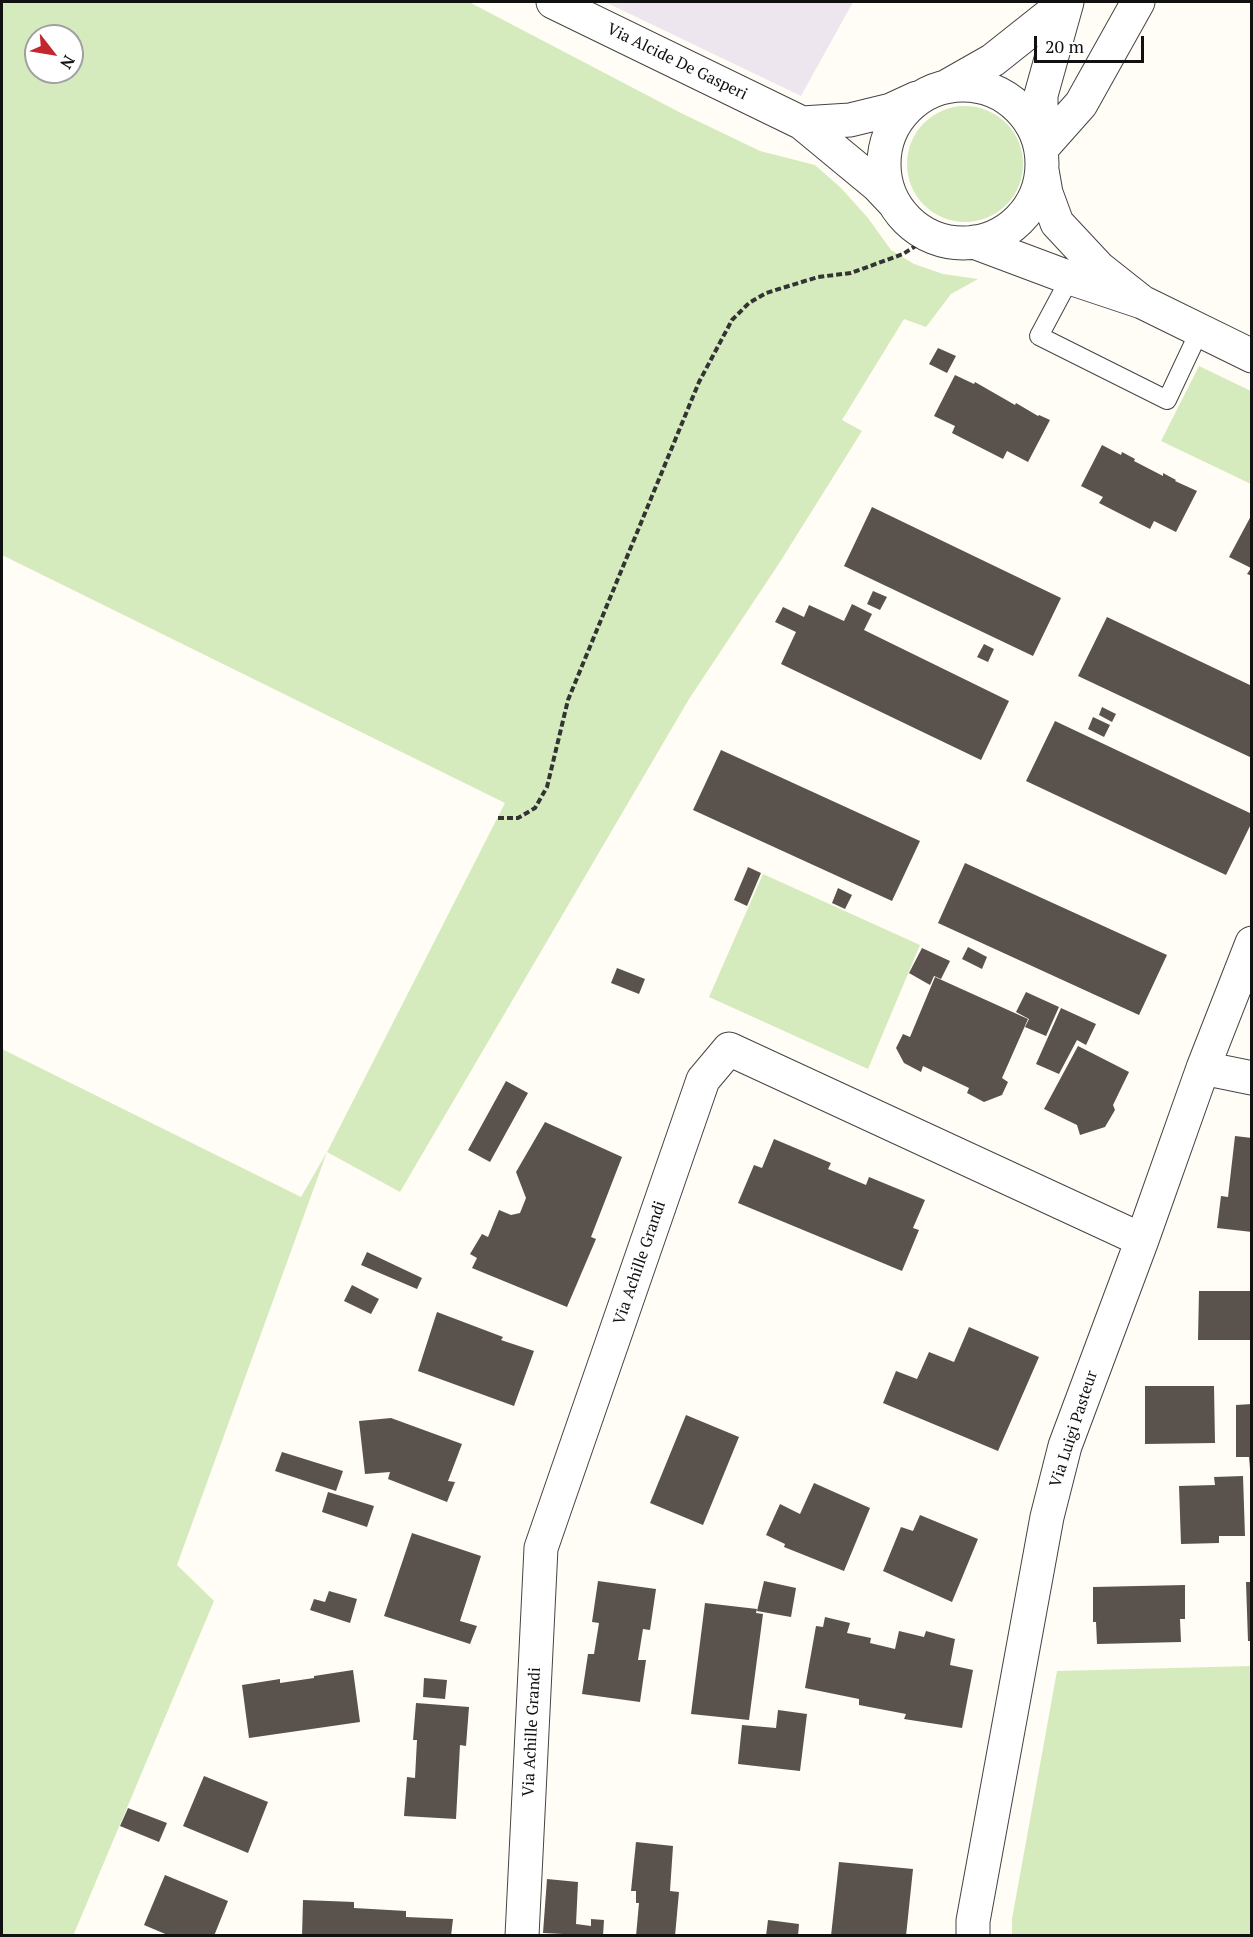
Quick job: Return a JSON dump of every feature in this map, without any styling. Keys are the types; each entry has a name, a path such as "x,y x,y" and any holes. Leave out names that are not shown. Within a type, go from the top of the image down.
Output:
{"street":[{"name":"Via Alcide De Gasperi","path":"553,2 802,123 877,185 895,204"},
{"path":"937,90 975,85 1000,93 1019,107 1033,126 1042,159 1038,190 1028,209 1014,225 995,236 974,242 952,242 931,236 911,223 895,204 886,182 884,158 890,133 904,111 937,90 993,60 1066,2"},
{"path":"1066,2 1041,95 1042,159 1046,193 1057,223 1099,268 1142,302"},
{"path":"1042,159 1081,104 1138,2"},
{"name":"Via Alcide De Gasperi","path":"802,123 850,120 891,110 937,90"},
{"path":"974,242 1142,302 1251,356"},
{"name":"Via Luigi Pasteur","path":"973,1935 1047,1517 1065,1446 1251,943"},
{"name":"Via Achille Grandi","path":"522,1935 541,1548 703,1080 729,1049 1142,1240"},
{"path":"1203,1068 1251,1078"}],"lane":[{"path":"1070,278 1039,336 1167,400 1199,332"}],"path":[{"path":"498,818 518,818 535,808 547,787 568,700 699,382 732,320 749,303 766,293 818,277 851,273 903,254 931,236"}],"shaded area":[{"path":"605,2 853,2 801,96"}],"green space":[{"path":"2,2 469,2 681,113 760,151 815,165 841,188 868,218 891,250 914,264 943,274 978,279 951,294 926,327 904,319 842,420 862,431 778,565 689,699 400,1192 327,1152 505,803 2,555"},
{"path":"965,106 987,110 1006,123 1019,142 1023,164 1019,186 1006,205 987,218 965,222 943,218 924,205 911,186 907,164 911,142 924,123 943,110"},
{"path":"1199,366 1251,391 1251,484 1161,441"},
{"path":"763,874 920,945 868,1069 709,997"},
{"path":"2,1049 301,1197 327,1152 177,1565 214,1601 73,1936 2,1935"},
{"path":"1251,1666 1251,1935 1012,1935 1012,1919 1057,1671"}],"building":[{"path":"938,348 956,356 947,373 929,364"},
{"path":"955,375 974,384 975,382 1015,405 1016,403 1050,420 1028,462 1007,451 1003,459 952,433 955,426 934,416"},
{"path":"1102,445 1121,455 1122,452 1135,459 1134,461 1197,491 1176,532 1154,521 1150,529 1099,503 1103,497 1081,486"},
{"path":"872,507 1061,598 1033,656 844,566"},
{"path":"1252,514 1252,576 1247,574 1251,568 1229,557"},
{"path":"873,591 887,597 880,610 867,604"},
{"path":"852,604 872,614 864,630 1009,701 981,760 781,664 796,632 775,622 783,607 804,617 809,605 844,621"},
{"path":"1107,617 1252,686 1252,758 1078,676"},
{"path":"984,644 994,649 988,662 977,657"},
{"path":"1102,707 1116,714 1112,722 1099,715"},
{"path":"1093,717 1110,725 1104,737 1088,729"},
{"path":"1055,721 1252,814 1252,822 1226,875 1026,781"},
{"path":"721,750 920,841 892,901 693,810"},
{"path":"965,863 1167,955 1139,1015 938,923"},
{"path":"748,867 761,873 747,906 734,900"},
{"path":"838,888 852,895 845,909 832,903"},
{"path":"968,947 987,957 982,969 962,959"},
{"path":"922,948 950,961 941,979 934,976 930,985 909,973"},
{"path":"617,968 645,979 639,994 611,983"},
{"path":"935,977 1028,1019 1002,1078 1008,1082 1002,1095 984,1102 967,1093 969,1088 923,1066 921,1072 904,1063 896,1048 903,1034 910,1037"},
{"path":"1026,992 1059,1007 1046,1036 1025,1027 1029,1019 1016,1012"},
{"path":"1061,1008 1096,1024 1086,1045 1077,1040 1059,1074 1036,1064"},
{"path":"1078,1046 1129,1072 1113,1105 1115,1110 1105,1127 1080,1135 1077,1125 1044,1109"},
{"path":"506,1081 528,1093 490,1162 468,1150"},
{"path":"545,1122 622,1157 591,1237 596,1239 567,1307 472,1268 477,1258 470,1254 482,1234 488,1237 499,1210 511,1215 520,1213 526,1198 516,1172"},
{"path":"1235,1136 1252,1138 1252,1232 1217,1228 1221,1196 1228,1197"},
{"path":"774,1139 831,1163 828,1169 866,1185 869,1177 925,1200 913,1228 919,1230 902,1271 738,1203 754,1165 762,1168"},
{"path":"367,1252 422,1278 417,1289 361,1265"},
{"path":"352,1285 379,1299 371,1314 344,1301"},
{"path":"1199,1291 1252,1291 1252,1340 1198,1340"},
{"path":"437,1312 503,1337 501,1340 534,1351 514,1406 418,1371"},
{"path":"969,1327 1039,1357 998,1451 883,1403 896,1371 917,1379 929,1352 954,1362"},
{"path":"1145,1386 1214,1386 1215,1443 1145,1444"},
{"path":"1252,1404 1252,1469 1250,1469 1249,1457 1236,1457 1236,1405"},
{"path":"686,1415 739,1437 703,1525 650,1503"},
{"path":"391,1418 462,1444 448,1481 455,1482 447,1502 388,1479 390,1472 365,1474 359,1421"},
{"path":"282,1452 343,1471 336,1491 275,1471"},
{"path":"1243,1476 1245,1536 1219,1536 1219,1543 1181,1544 1179,1486 1215,1485 1214,1477"},
{"path":"814,1483 870,1508 844,1571 784,1547 785,1544 766,1535 780,1504 800,1514"},
{"path":"328,1492 374,1506 367,1527 322,1512"},
{"path":"920,1515 978,1539 952,1602 883,1571 901,1527 913,1531"},
{"path":"412,1533 481,1556 460,1621 477,1626 470,1644 384,1616"},
{"path":"598,1581 656,1589 650,1630 643,1629 638,1660 646,1660 640,1702 582,1694 588,1654 594,1654 599,1623 592,1622"},
{"path":"764,1581 796,1588 791,1617 757,1611"},
{"path":"1246,1582 1252,1582 1252,1641 1248,1641"},
{"path":"1185,1585 1185,1619 1180,1619 1181,1642 1097,1644 1096,1622 1093,1622 1093,1587"},
{"path":"329,1591 357,1599 350,1623 310,1610 314,1599 325,1602"},
{"path":"705,1603 757,1609 756,1613 763,1614 749,1720 691,1714"},
{"path":"825,1617 850,1623 847,1633 871,1638 870,1643 895,1649 899,1631 924,1637 926,1631 955,1639 950,1665 973,1670 962,1728 904,1719 906,1714 859,1705 859,1699 805,1688 816,1626 823,1627"},
{"path":"353,1670 360,1722 249,1738 242,1685 280,1679 280,1683"},
{"path":"424,1678 447,1680 445,1699 423,1697"},
{"path":"416,1703 469,1707 466,1746 460,1745 456,1819 404,1816 407,1777 415,1778 417,1740 413,1740"},
{"path":"778,1710 807,1714 800,1771 738,1764 742,1725 776,1728"},
{"path":"204,1776 268,1802 248,1853 183,1826"},
{"path":"128,1808 167,1823 159,1842 120,1826"},
{"path":"636,1842 673,1846 670,1891 679,1892 675,1936 636,1936 639,1903 636,1903 636,1891 631,1891"},
{"path":"839,1862 913,1869 906,1936 831,1936"},
{"path":"165,1875 228,1901 214,1936 170,1936 144,1925"},
{"path":"547,1879 578,1882 576,1924 591,1926 591,1919 604,1920 603,1936 543,1933"},
{"path":"303,1900 354,1902 354,1908 406,1911 406,1917 453,1919 451,1936 302,1936"},
{"path":"768,1920 799,1924 798,1936 766,1936"}]}
